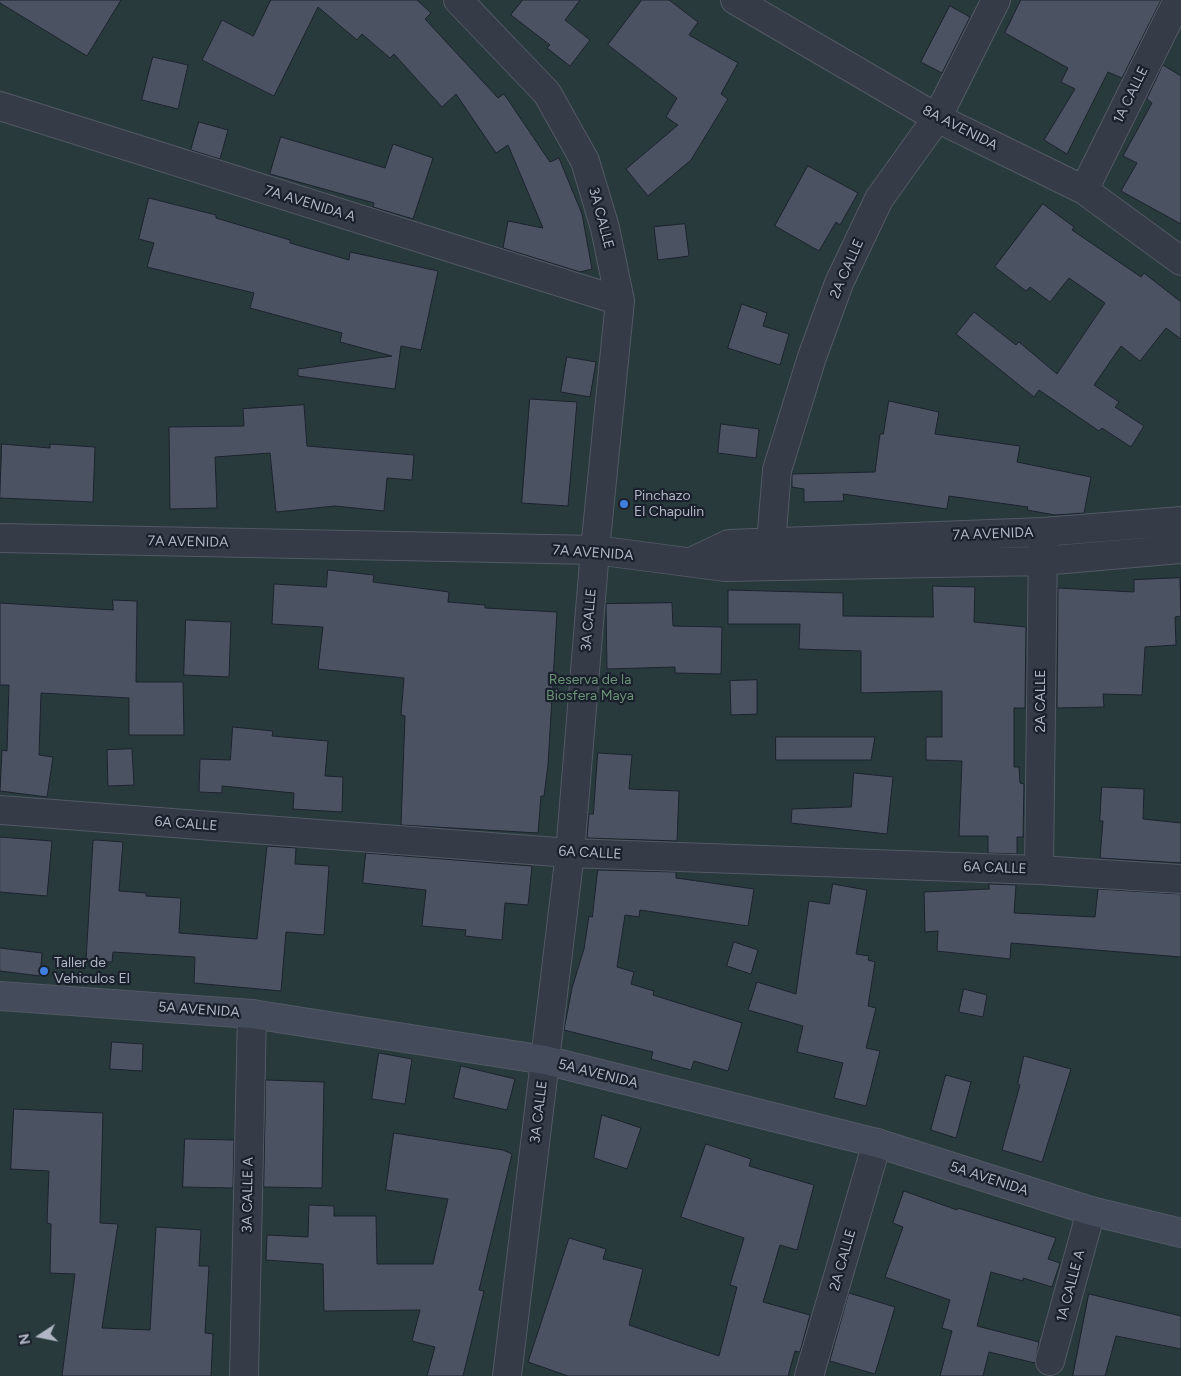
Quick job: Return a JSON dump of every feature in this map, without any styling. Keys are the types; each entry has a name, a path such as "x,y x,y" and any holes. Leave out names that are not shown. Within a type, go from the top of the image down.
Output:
{"street":[{"name":"8A AVENIDA","path":"735,0 937,118 1084,190 1181,261"},
{"name":"2A CALLE","path":"772,554 778,470 812,357 839,283 878,199 937,118 996,0"},
{"name":"1A CALLE","path":"1084,190 1178,0"},
{"name":"3A CALLE","path":"464,2 547,94 586,161 605,228 620,301 595,550 570,853 507,1376"},
{"name":"7A AVENIDA A","path":"0,106 620,301"},
{"name":"7A AVENIDA","path":"0,538 595,550 691,562 729,544 772,554 1181,521"},
{"name":"2A CALLE","path":"1039,870 1043,532"},
{"path":"772,554 1042,561 1181,549"},
{"name":"6A CALLE","path":"0,810 570,853 1039,870 1181,879"},
{"name":"5A AVENIDA","path":"0,996 252,1014 546,1060 876,1143 1091,1211 1181,1233"},
{"name":"3A CALLE A","path":"244,1376 252,1014"},
{"name":"2A CALLE","path":"809,1376 876,1143"},
{"name":"1A CALLE A","path":"1050,1360 1091,1211"}],"green space":[{"name":"Reserva de la Biosfera Maya","path":"0,0 1181,0 1181,1376 0,1376"}],"building":[{"path":"0,0 121,0 87,56 0,3"},
{"path":"271,0 417,0 431,13 425,19 498,98 504,94 550,162 559,158 582,214 592,269 580,272 503,248 508,221 543,228 508,145 496,153 456,94 442,107 394,54 390,58 362,34 357,40 318,7 274,96 202,60 222,20 253,36"},
{"path":"523,0 580,0 565,20 590,40 570,66 547,48 550,45 511,15"},
{"path":"642,0 669,0 698,22 689,35 738,63 721,94 728,99 691,160 648,196 626,169 678,125 666,117 677,98 608,45"},
{"path":"1021,0 1161,0 1122,78 1108,72 1067,154 1044,140 1075,89 1061,82 1068,68 1005,33"},
{"path":"950,6 970,17 942,73 921,62"},
{"path":"153,57 188,65 178,109 142,100"},
{"path":"1163,65 1181,76 1181,224 1121,191 1137,163 1123,156 1152,103 1147,99"},
{"path":"199,122 228,130 220,159 191,150"},
{"path":"281,137 385,168 393,144 433,158 413,219 373,207 374,203 270,174"},
{"path":"808,166 858,193 840,225 836,222 819,251 775,226"},
{"path":"149,198 216,215 216,218 290,240 290,243 349,260 350,252 438,271 421,350 401,346 395,389 298,376 298,369 392,356 340,342 342,333 250,308 254,293 147,267 154,243 139,239"},
{"path":"1043,204 1074,227 1072,230 1141,277 1144,273 1181,302 1181,339 1166,328 1140,361 1121,346 1094,385 1119,402 1115,407 1144,426 1131,447 1102,428 1099,431 1039,390 1034,397 956,334 974,312 1016,345 1019,342 1057,374 1105,303 1069,278 1050,302 1030,287 1026,291 995,267"},
{"path":"685,224 689,256 658,260 654,227"},
{"path":"742,304 767,313 763,326 789,334 780,365 728,348"},
{"path":"567,357 596,362 590,397 561,392"},
{"path":"530,399 577,402 568,506 522,503"},
{"path":"889,401 939,412 935,434 1020,446 1017,462 1091,477 1084,513 1055,515 1027,510 1028,507 949,496 947,509 843,494 844,501 804,502 804,489 792,487 792,474 875,472 880,434 883,434"},
{"path":"304,405 307,446 414,455 412,480 387,478 384,511 335,506 276,512 270,453 215,457 217,508 170,509 169,427 244,426 243,409"},
{"path":"721,424 759,429 756,458 718,453"},
{"path":"2,444 50,448 50,444 95,447 93,502 0,498"},
{"path":"328,570 374,575 373,582 449,592 448,602 485,605 485,608 557,612 548,765 544,796 541,796 538,833 401,825 405,716 401,715 404,678 318,669 323,627 272,624 274,584 326,587"},
{"path":"1180,578 1181,616 1175,617 1176,645 1145,647 1142,695 1103,694 1104,707 1057,708 1058,588 1134,592 1134,580"},
{"path":"933,586 975,587 974,622 1026,627 1025,708 1014,708 1014,767 1019,767 1020,783 1024,784 1023,837 1017,837 1017,854 988,853 988,836 959,836 962,761 926,760 926,737 942,737 942,691 861,693 861,651 799,649 800,624 728,624 728,590 843,593 843,616 933,617"},
{"path":"113,600 137,601 136,682 183,682 184,735 129,735 129,698 41,693 39,755 53,757 47,797 0,791 2,750 7,751 9,685 0,685 0,603 113,610"},
{"path":"672,603 673,626 722,627 721,674 675,673 675,667 607,669 606,604"},
{"path":"186,620 231,622 229,677 184,675"},
{"path":"757,680 757,714 731,715 730,681"},
{"path":"233,727 273,731 272,736 328,741 325,776 343,777 342,812 293,809 294,793 222,786 222,793 199,792 200,759 230,760"},
{"path":"776,737 875,737 871,760 776,760"},
{"path":"132,749 134,785 108,786 107,750"},
{"path":"598,753 632,755 629,789 679,791 677,841 587,838 589,814 593,814"},
{"path":"854,773 893,777 887,834 791,823 792,809 851,807"},
{"path":"1102,787 1144,789 1143,819 1181,823 1181,863 1100,858 1103,821 1100,821"},
{"path":"0,837 52,841 47,896 0,892"},
{"path":"93,841 123,842 119,891 146,893 146,896 181,898 179,933 257,939 267,846 296,848 295,864 329,866 324,935 286,932 281,991 194,983 195,957 113,952 112,962 86,961"},
{"path":"366,853 532,866 528,905 505,903 502,940 465,936 466,930 422,926 426,890 363,883"},
{"path":"598,870 676,872 676,878 754,889 748,926 640,910 639,917 625,915 617,967 634,972 631,984 654,991 653,995 742,1023 728,1071 694,1061 691,1070 651,1059 653,1052 564,1030 572,988 584,949 589,916 592,917"},
{"path":"833,884 867,890 856,954 869,956 868,960 875,962 868,1006 876,1008 866,1048 880,1051 866,1106 834,1098 843,1063 797,1052 803,1026 748,1010 757,982 796,994 809,901 829,904"},
{"path":"989,884 1016,885 1014,913 1095,917 1098,889 1181,894 1181,957 1011,943 1010,959 937,951 938,931 925,932 924,892 989,889"},
{"path":"734,942 758,950 751,974 727,966"},
{"path":"0,948 42,953 40,976 0,971"},
{"path":"964,989 987,995 983,1017 959,1012"},
{"path":"112,1042 143,1044 142,1071 110,1069"},
{"path":"379,1053 412,1059 405,1104 372,1099"},
{"path":"1024,1056 1071,1069 1042,1162 1002,1150 1020,1085 1018,1084"},
{"path":"461,1066 515,1079 507,1110 454,1098"},
{"path":"946,1075 971,1082 956,1138 931,1130"},
{"path":"266,1080 324,1082 322,1188 264,1187"},
{"path":"14,1109 103,1113 100,1223 118,1224 102,1328 150,1330 156,1227 201,1230 199,1266 209,1266 205,1333 213,1334 211,1376 62,1376 75,1274 50,1273 51,1224 47,1223 49,1171 11,1169"},
{"path":"602,1115 641,1128 627,1169 594,1158"},
{"path":"394,1133 503,1150 512,1154 479,1290 484,1291 463,1376 427,1376 435,1347 412,1341 420,1310 324,1311 323,1264 266,1260 267,1235 308,1237 309,1205 334,1206 334,1216 376,1216 377,1264 433,1264 448,1199 386,1190"},
{"path":"185,1139 234,1140 233,1188 183,1187"},
{"path":"706,1144 751,1159 749,1166 814,1185 797,1250 780,1245 763,1302 810,1315 800,1352 795,1351 788,1376 568,1376 528,1362 569,1238 606,1249 603,1259 643,1269 629,1325 719,1356 737,1287 730,1285 744,1238 681,1217"},
{"path":"904,1191 957,1210 958,1208 1056,1238 1048,1259 1060,1263 1052,1287 1023,1278 1023,1281 991,1272 977,1326 1039,1342 1035,1363 989,1352 983,1376 940,1376 952,1331 942,1328 950,1300 885,1277 903,1227 893,1223"},
{"path":"849,1293 895,1307 875,1374 830,1361"},
{"path":"1089,1294 1181,1316 1181,1349 1116,1336 1105,1376 1073,1376"}],"place":[{"name":"Pinchazo El Chapulin","path":"624,504"},
{"name":"Taller de Vehiculos El","path":"44,971"}]}
